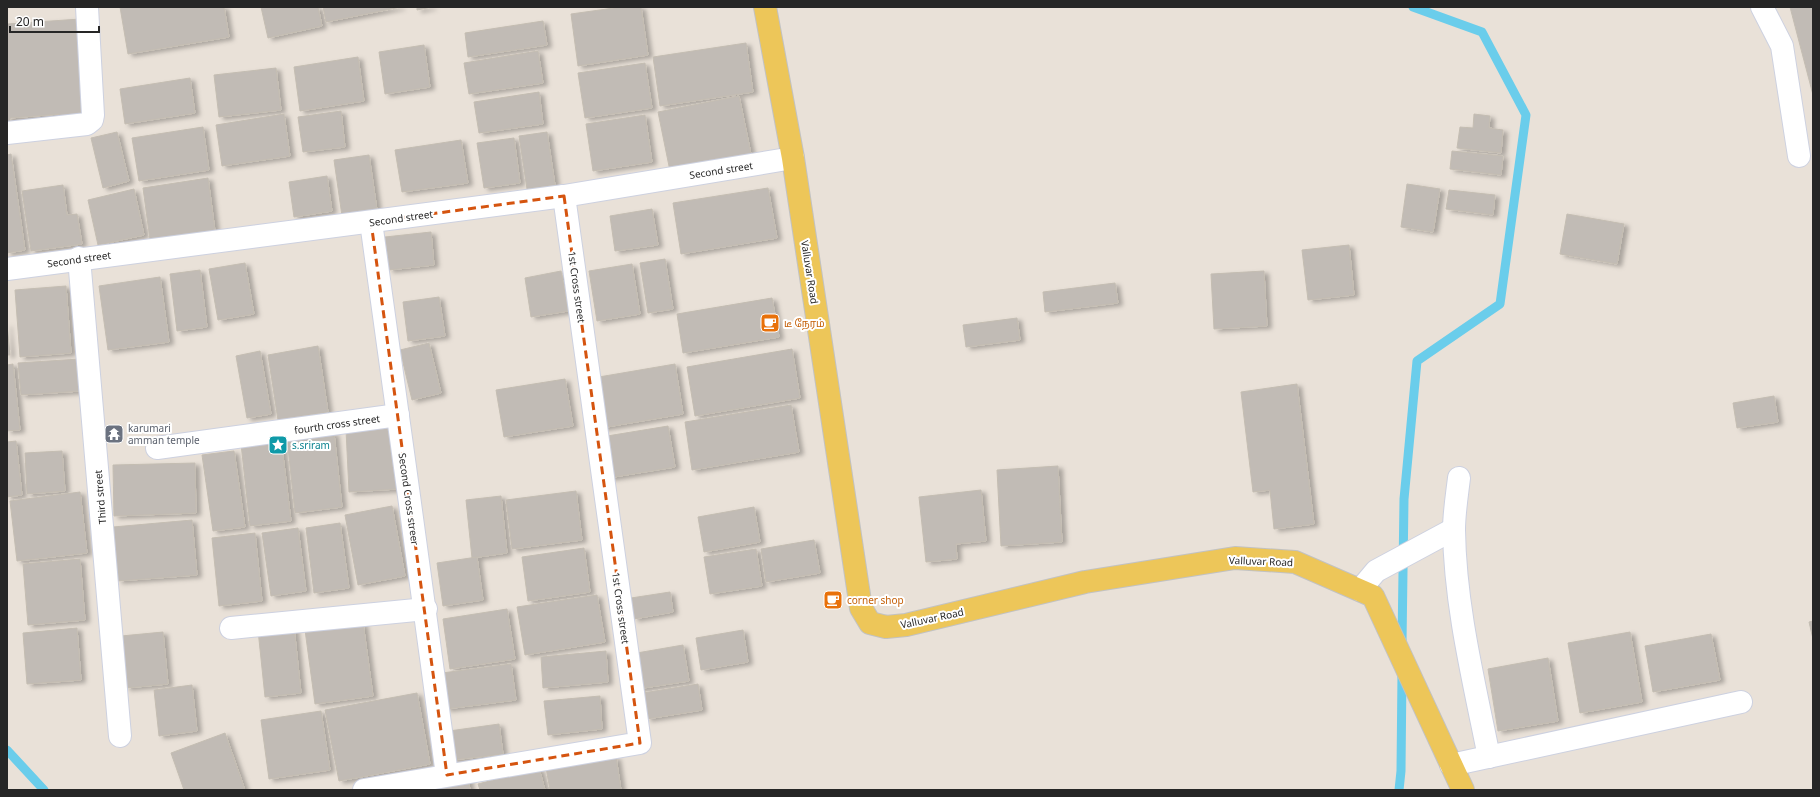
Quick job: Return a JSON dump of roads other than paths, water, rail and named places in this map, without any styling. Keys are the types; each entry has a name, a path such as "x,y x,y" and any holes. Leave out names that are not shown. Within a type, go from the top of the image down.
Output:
{"main road":[{"name":"Valluvar Road","path":"765,7 793,158 860,608 870,623 886,627 906,625 1085,582 1236,558 1296,562 1367,593"},
{"path":"1367,593 1463,790"}],"street":[{"path":"7,132 87,124 92,120 93,115 86,7"},
{"path":"1762,7 1782,46 1799,156"},
{"name":"Second street","path":"7,269 79,258 371,222 564,196 793,158"},
{"name":"1st Cross street","path":"371,789 640,743 564,196"},
{"name":"Second Cross streer","path":"371,222 426,609 447,775"},
{"name":"Third street","path":"79,258 120,736"},
{"name":"fourth cross street","path":"157,448 398,415"},
{"path":"1459,478 1454,529 1458,589 1464,631 1489,757"},
{"path":"1367,593 1376,571 1454,529"},
{"path":"231,628 426,609"},
{"path":"1451,765 1741,702"}],"waterway":[{"path":"1402,644 1404,499 1417,361 1500,304 1526,115 1482,32 1413,7"},
{"path":"1399,790 1401,771 1402,673"},
{"path":"7,750 44,790"}],"place":[{"name":"டீ நேரம்","path":"770,323"},
{"name":"karumari amman temple","path":"114,434"},
{"name":"s.sriram","path":"278,445"},
{"name":"corner shop","path":"833,600"}]}
